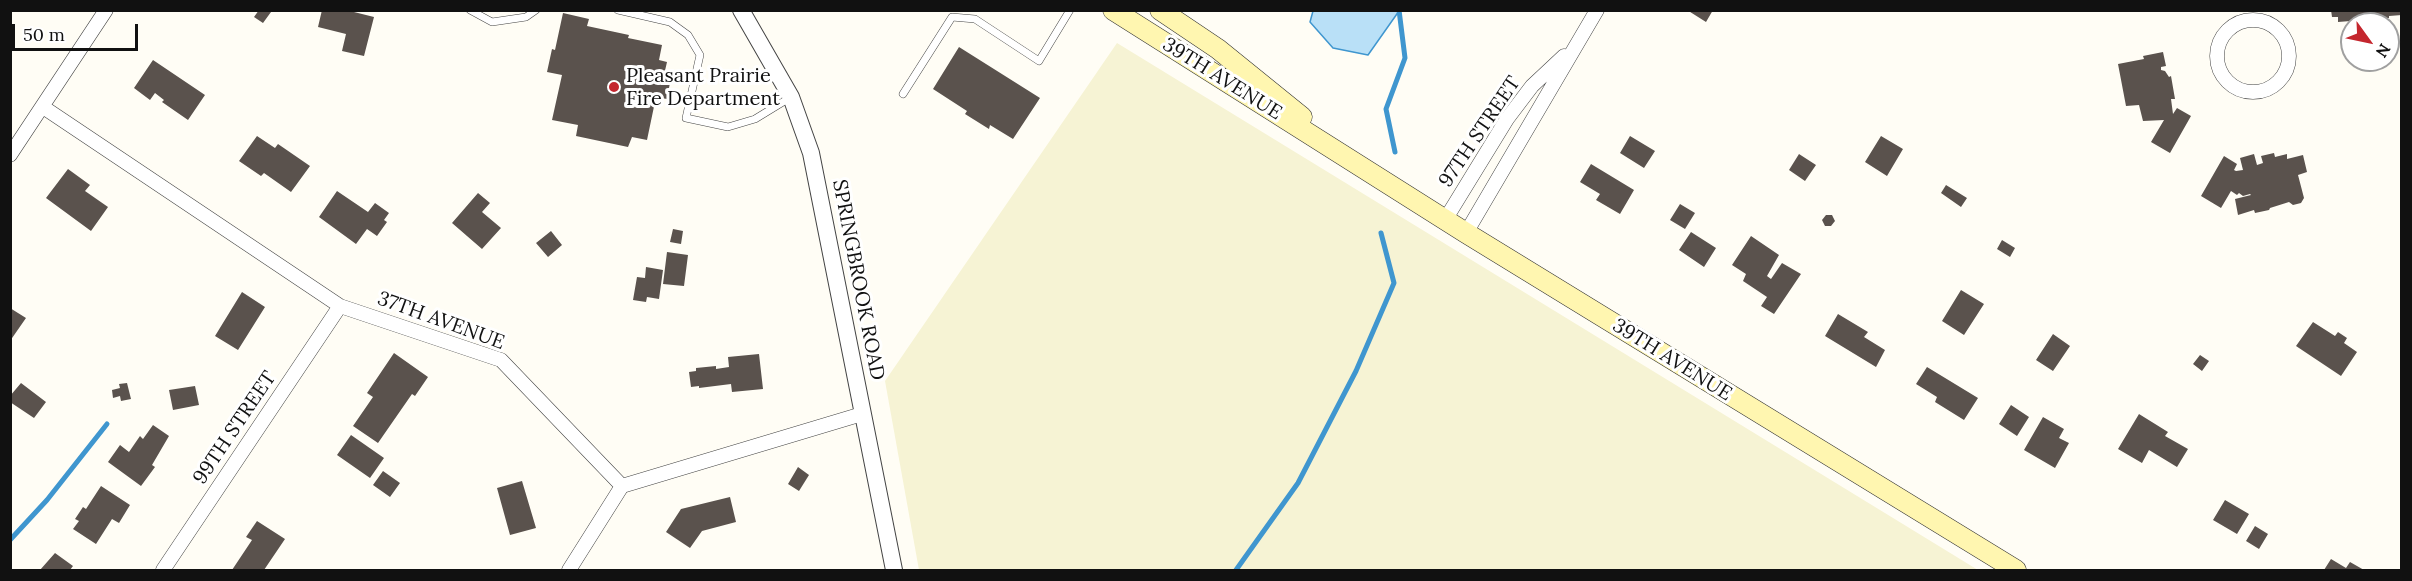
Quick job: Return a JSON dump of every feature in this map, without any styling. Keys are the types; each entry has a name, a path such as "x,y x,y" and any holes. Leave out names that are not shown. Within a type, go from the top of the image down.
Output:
{"main road":[{"name":"39TH AVENUE","path":"1113,10 1445,220 2016,570"},
{"name":"39TH AVENUE","path":"1160,10 1218,49 1252,76 1308,122 1330,147"}],"street":[{"path":"10,155 106,10"},
{"name":"SPRINGBROOK ROAD","path":"741,10 791,98 811,153 894,570"},
{"name":"97TH STREET","path":"1466,233 1597,10"},
{"path":"2246,15 2269,23 2278,30 2289,50 2288,62 2277,82 2257,92 2244,91 2233,86 2224,78 2218,67 2219,43 2226,32 2246,15"},
{"name":"97TH STREET","path":"1445,220 1507,118 1532,86 1576,44"},
{"name":"37TH AVENUE","path":"43,107 340,306 501,360 622,486"},
{"name":"99TH STREET","path":"163,570 340,306"},
{"path":"569,570 622,486 862,414"}],"lane":[{"path":"470,10 492,22 526,17 536,10"},
{"path":"618,10 670,22 688,35 700,55 686,118 728,127 755,119 791,98"},
{"path":"903,94 952,17 975,19 1039,61 1070,10"}],"shaded area":[{"path":"1117,43 1978,570 919,570 885,381"}],"water":[{"path":"1313,10 1399,11 1368,55 1333,48 1310,22"}],"building":[{"path":"259,10 271,12 263,23 254,17"},
{"path":"322,10 346,10 374,17 364,56 342,51 346,34 318,27"},
{"path":"1687,10 1713,10 1706,22"},
{"path":"2331,10 2402,10 2402,15 2400,15 2400,12 2340,12 2340,22 2338,22 2338,17 2332,17"},
{"name":"Pleasant Prairie Fire Department","path":"563,13 589,19 587,26 662,45 659,60 667,62 664,75 671,77 667,99 656,97 647,140 632,137 628,147 576,136 578,125 552,120 562,75 547,72 552,49 555,50"},
{"path":"959,47 1040,98 1013,139 990,125 989,129 965,114 967,111 933,89"},
{"path":"2163,52 2166,66 2161,67 2161,70 2165,71 2169,77 2171,76 2175,99 2171,99 2173,114 2177,108 2191,116 2170,153 2151,142 2164,120 2143,121 2139,105 2126,106 2118,64 2144,59 2143,56"},
{"path":"153,60 205,95 188,120 162,102 164,100 155,93 150,100 134,88"},
{"path":"257,136 275,148 278,144 310,166 291,192 264,173 261,176 239,161"},
{"path":"1630,136 1655,151 1644,168 1620,153"},
{"path":"1881,136 1903,149 1887,176 1865,162"},
{"path":"2274,153 2275,157 2287,154 2287,159 2303,155 2307,172 2298,175 2304,198 2301,203 2293,205 2289,202 2269,210 2255,213 2254,210 2238,215 2235,199 2250,194 2243,196 2231,191 2221,208 2201,196 2224,156 2237,164 2234,170 2236,171 2243,170 2240,158 2254,154 2257,165 2263,163 2261,156"},
{"path":"1799,154 1816,165 1805,181 1789,170"},
{"path":"1591,164 1634,190 1620,214 1596,200 1600,194 1580,182"},
{"path":"68,169 90,185 85,191 108,207 91,231 46,198"},
{"path":"1946,185 1967,198 1961,207 1941,193"},
{"path":"337,191 368,212 375,203 389,213 384,220 387,222 377,236 367,229 356,244 319,217"},
{"path":"478,193 490,203 482,212 501,228 482,249 452,223"},
{"path":"1680,204 1695,213 1685,229 1670,220"},
{"path":"1826,215 1832,215 1835,221 1831,226 1825,226 1822,220"},
{"path":"673,229 683,231 681,244 670,242"},
{"path":"551,231 562,245 548,257 536,243"},
{"path":"1691,232 1716,248 1704,267 1679,250"},
{"path":"1751,236 1779,255 1767,276 1771,279 1782,263 1801,274 1774,314 1761,306 1767,297 1743,281 1746,274 1732,265"},
{"path":"2002,240 2015,248 2010,257 1997,249"},
{"path":"667,252 688,255 684,286 663,284"},
{"path":"646,267 663,270 659,299 647,297 646,302 633,300 637,277 645,278"},
{"path":"1961,290 1984,304 1964,335 1942,321"},
{"path":"242,292 265,307 238,350 215,336"},
{"path":"10,308 26,318 10,341"},
{"path":"1838,314 1868,332 1864,337 1885,350 1876,367 1825,336"},
{"path":"2313,322 2335,336 2338,332 2347,338 2344,343 2357,352 2341,376 2296,346"},
{"path":"2053,334 2070,346 2053,371 2036,360"},
{"path":"394,353 428,377 415,396 412,394 378,443 353,426 373,397 367,393"},
{"path":"759,354 763,389 732,392 731,384 691,387 689,372 696,371 696,368 729,367 728,357"},
{"path":"2200,355 2209,361 2202,371 2193,364"},
{"path":"1927,367 1978,398 1964,420 1935,402 1937,397 1916,384"},
{"path":"21,383 46,402 34,418 10,402 10,396"},
{"path":"127,383 131,399 121,401 120,396 113,398 112,390 120,388 119,384"},
{"path":"195,386 199,405 173,410 169,390"},
{"path":"2011,405 2029,417 2017,436 1999,424"},
{"path":"2139,414 2168,432 2165,436 2188,449 2177,467 2149,450 2142,463 2118,449"},
{"path":"2043,417 2064,429 2059,438 2069,443 2055,468 2024,450"},
{"path":"153,425 169,436 152,465 155,467 141,486 108,462 120,445 129,452 140,436 143,439"},
{"path":"351,435 384,458 370,478 337,455"},
{"path":"798,467 809,475 799,491 788,484"},
{"path":"383,471 400,483 390,497 373,485"},
{"path":"522,481 536,528 510,535 497,488"},
{"path":"101,486 130,505 119,523 112,519 96,544 73,529 79,521 75,519 83,507 86,509"},
{"path":"730,497 736,522 702,531 690,548 666,532 681,509"},
{"path":"2225,500 2249,514 2237,534 2213,520"},
{"path":"257,521 285,539 264,570 232,570 252,540 246,537"},
{"path":"2255,526 2268,534 2259,549 2246,541"},
{"path":"55,553 73,566 70,570 40,570"},
{"path":"2331,559 2346,568 2350,562 2364,570 2324,570"}],"waterway":[{"path":"1395,152 1386,109 1405,58 1399,10"},
{"path":"1236,570 1298,483 1356,371 1394,283 1381,233"},
{"path":"10,540 47,500 107,424"}],"place":[{"name":"Pleasant Prairie Fire Department","path":"614,87"}]}
